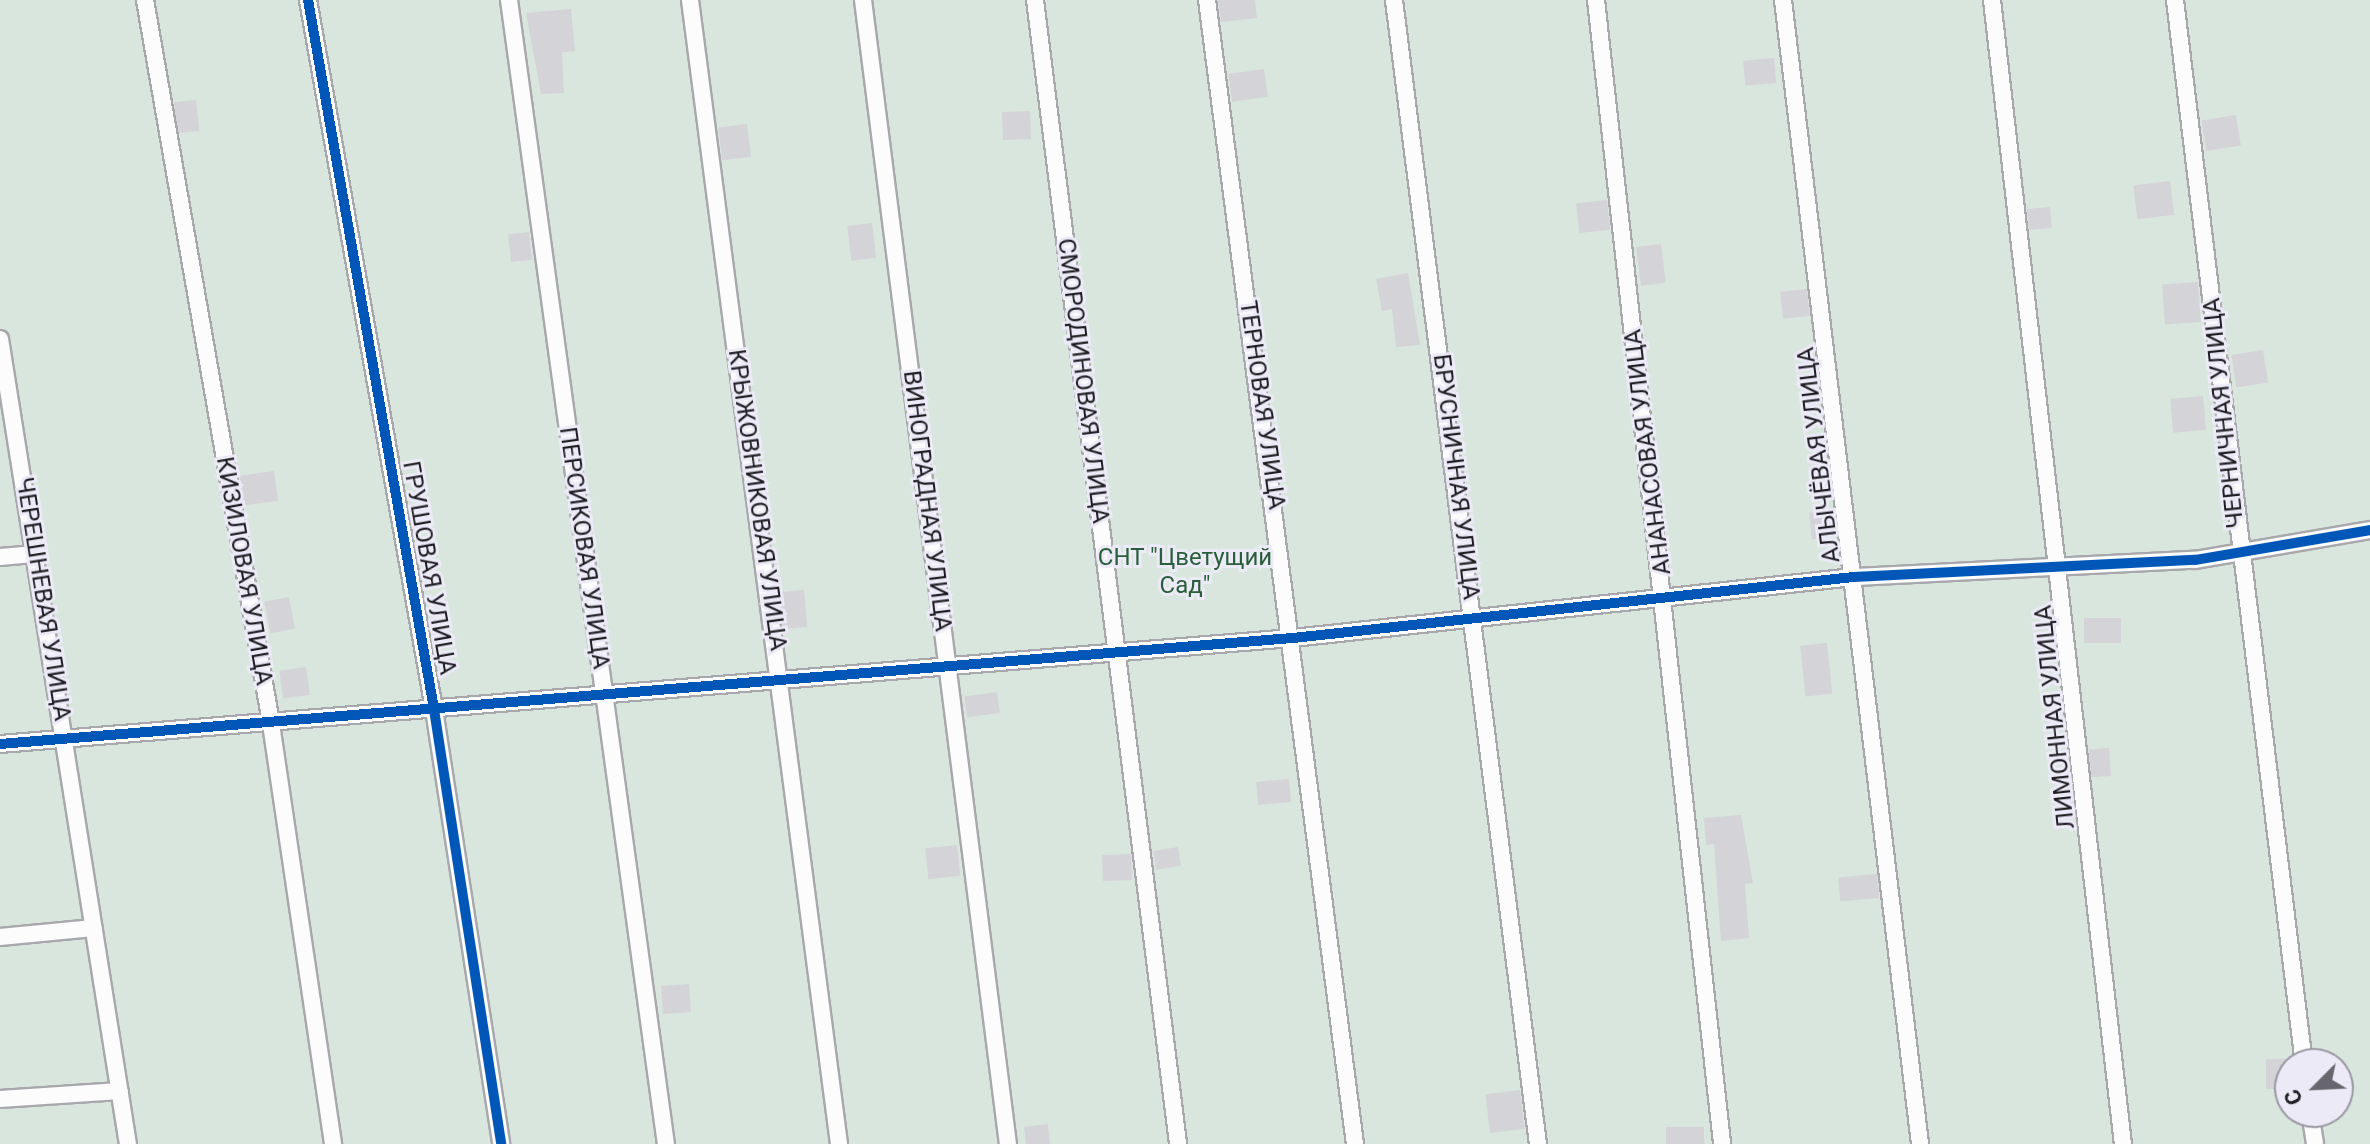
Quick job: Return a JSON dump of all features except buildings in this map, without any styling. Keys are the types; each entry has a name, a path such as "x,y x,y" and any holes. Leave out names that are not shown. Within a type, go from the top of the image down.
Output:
{"street":[{"name":"КИЗИЛОВАЯ УЛИЦА","path":"145,0 270,717 333,1144"},
{"name":"ГРУШОВАЯ УЛИЦА","path":"308,0 433,703 501,1144"},
{"name":"ПЕРСИКОВАЯ УЛИЦА","path":"509,0 666,1144"},
{"name":"КРЫЖОВНИКОВАЯ УЛИЦА","path":"690,0 839,1144"},
{"name":"ВИНОГРАДНАЯ УЛИЦА","path":"863,0 1008,1144"},
{"name":"СМОРОДИНОВАЯ УЛИЦА","path":"1035,0 1178,1144"},
{"name":"ТЕРНОВАЯ УЛИЦА","path":"1207,0 1293,638 1355,1144"},
{"name":"БРУСНИЧНАЯ УЛИЦА","path":"1394,0 1475,621 1538,1144"},
{"name":"АНАНАСОВАЯ УЛИЦА","path":"1596,0 1666,602 1722,1144"},
{"name":"АЛЫЧЁВАЯ УЛИЦА","path":"1783,0 1920,1144"},
{"name":"ЛИМОННАЯ УЛИЦА","path":"1992,0 2123,1144"},
{"name":"ЧЕРНИЧНАЯ УЛИЦА","path":"2175,0 2239,555 2302,1048"},
{"name":"ЧЕРЕШНЕВАЯ УЛИЦА","path":"0,339 4,386 36,554 128,1144"},
{"path":"0,744 433,703 604,699 947,662 1293,638 1666,602 1854,577 2239,555 2370,530"},
{"path":"0,557 36,554"},
{"path":"0,937 94,928"},
{"path":"0,1099 120,1091"}],"green space":[{"name":"СНТ \"Цветущий Сад\"","path":"0,0 2370,0 2370,1144 0,1144"}],"cycle path":[{"path":"308,0 433,703 501,1144"},
{"path":"0,744 1293,638 1854,577 2195,560 2370,530"}]}
